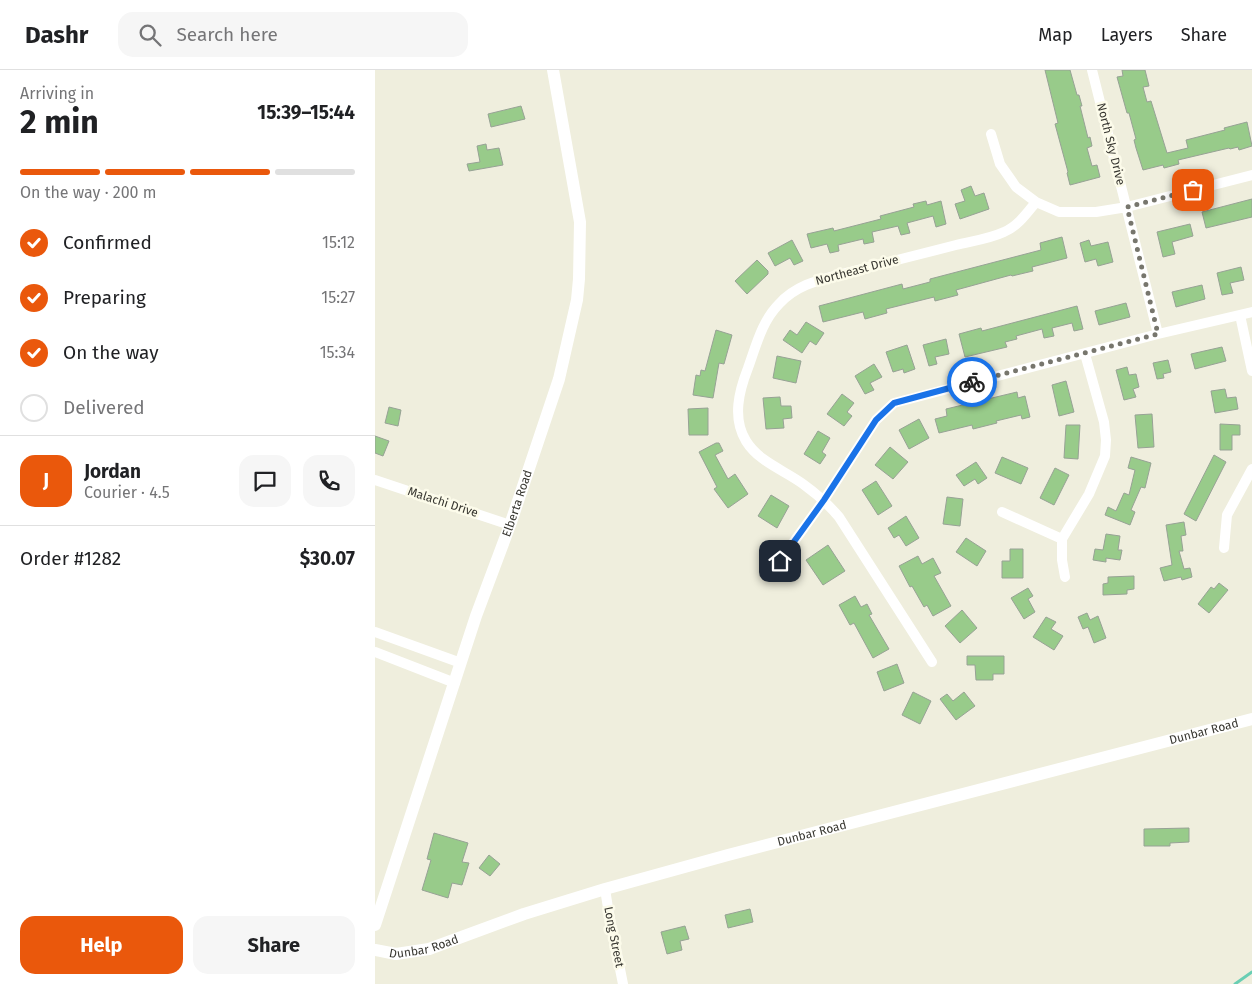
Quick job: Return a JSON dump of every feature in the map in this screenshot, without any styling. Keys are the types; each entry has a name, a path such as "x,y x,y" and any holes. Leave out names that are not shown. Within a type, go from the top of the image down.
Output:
{"street":[{"name":"Elberta Road","path":"375,925 461,663 559,379 575,310 579,279 580,222 553,70"},
{"name":"North Sky Drive","path":"1092,70 1158,334"},
{"path":"991,134 1000,164 1016,186 1037,202 1059,212 1081,213 1127,207 1252,175"},
{"name":"Northeast Drive","path":"932,662 850,532 824,500 802,483 760,457 746,440 738,421 738,401 743,381 766,321 778,304 790,294 807,284 889,261 973,242 1004,232 1023,219 1037,202"},
{"path":"780,561 824,500 876,420 894,403 1004,373 1252,312"},
{"path":"1240,315 1252,370"},
{"path":"1065,576 1062,560 1063,539 1089,494 1105,456 1104,422 1085,354"},
{"path":"1224,548 1227,515 1252,469"},
{"name":"Malachi Drive","path":"375,480 510,525"},
{"path":"1002,512 1063,539"},
{"path":"375,632 461,663"},
{"path":"375,652 455,683"},
{"name":"Dunbar Road","path":"375,950 396,954 429,949 524,914 605,889 1252,718"},
{"name":"Long Street","path":"605,889 623,984"}],"building":[{"path":"1045,70 1070,70 1082,106 1080,106 1088,138 1090,137 1092,146 1087,148 1092,166 1097,165 1100,177 1070,185 1055,124 1058,123"},
{"path":"1122,70 1145,70 1149,86 1143,87 1147,102 1151,101 1167,153 1188,148 1186,140 1247,122 1252,146 1239,150 1238,147 1229,148 1178,160 1179,164 1164,168 1163,165 1143,170 1134,140 1136,139 1129,113 1127,113 1117,77 1123,76"},
{"path":"521,106 525,119 491,127 488,114"},
{"path":"486,144 487,150 499,148 503,165 469,171 467,164 480,162 477,146"},
{"path":"971,186 975,196 984,193 989,209 960,219 955,204 965,201 961,190"},
{"path":"1252,199 1252,217 1206,228 1202,212"},
{"path":"926,201 927,205 941,201 946,224 936,227 933,216 907,223 910,233 901,235 898,226 872,232 874,242 864,244 863,239 838,245 839,251 830,253 827,244 811,248 807,234 833,228 834,231 881,219 880,216 914,207 913,204"},
{"path":"1190,224 1193,236 1172,242 1175,254 1163,257 1157,232"},
{"path":"1062,237 1067,258 1032,267 1033,271 956,290 958,295 935,301 934,297 886,309 887,313 865,319 863,312 823,322 819,306 902,284 903,289 930,282 930,279 1041,250 1040,243"},
{"path":"792,240 803,261 794,265 790,258 775,266 768,253"},
{"path":"1089,240 1091,246 1108,242 1113,262 1098,266 1096,259 1085,262 1080,243"},
{"path":"757,260 768,271 768,274 747,294 735,281"},
{"path":"1241,267 1244,280 1230,283 1233,293 1222,295 1217,273"},
{"path":"1202,285 1205,299 1176,307 1172,292"},
{"path":"1126,303 1130,317 1099,325 1095,311"},
{"path":"1077,306 1083,329 1074,331 1072,323 1052,328 1054,336 1044,338 1042,329 1016,336 1017,339 1005,342 1007,347 965,357 959,334 981,328 982,331"},
{"path":"806,322 824,333 816,345 810,341 802,353 783,340 790,330 797,335"},
{"path":"716,330 732,335 724,364 719,363 713,398 693,395 696,375 700,376 701,370 705,371"},
{"path":"946,339 949,354 935,357 937,364 929,366 923,345"},
{"path":"907,345 915,369 904,373 903,369 893,372 886,352"},
{"path":"1222,347 1226,361 1195,369 1191,354"},
{"path":"777,356 801,361 796,383 773,378"},
{"path":"1168,360 1171,372 1163,374 1164,378 1157,379 1153,363"},
{"path":"874,364 882,377 870,383 874,390 865,394 855,376"},
{"path":"1127,367 1129,375 1136,374 1139,387 1133,389 1136,397 1124,400 1116,370"},
{"path":"1066,381 1074,412 1059,416 1052,385"},
{"path":"1225,389 1227,398 1236,397 1238,409 1215,413 1211,391"},
{"path":"1017,392 1018,398 1025,396 1030,417 1022,419 1021,415 973,429 972,425 939,433 935,419 947,416 946,409"},
{"path":"842,394 854,403 847,412 852,416 844,426 827,414"},
{"path":"780,397 781,406 791,406 792,418 783,419 784,428 766,429 763,398"},
{"path":"389,407 401,410 398,426 385,423"},
{"path":"708,408 708,435 689,435 688,409"},
{"path":"1152,414 1154,447 1138,448 1135,415"},
{"path":"919,419 929,438 909,449 899,430"},
{"path":"1220,424 1240,425 1240,435 1232,435 1232,450 1220,450"},
{"path":"1066,425 1080,425 1078,459 1064,458"},
{"path":"818,431 830,438 822,452 826,455 820,464 804,454"},
{"path":"375,436 389,441 383,456 375,453"},
{"path":"719,443 723,451 715,455 728,479 735,474 748,494 728,508 714,489 717,487 699,452"},
{"path":"890,447 908,462 893,479 875,465"},
{"path":"1214,455 1226,462 1196,521 1184,514"},
{"path":"1002,457 1028,468 1021,484 995,473"},
{"path":"1131,457 1151,463 1145,488 1141,487 1131,510 1135,512 1130,525 1105,515 1108,507 1116,511 1124,493 1129,495 1135,470 1128,468"},
{"path":"976,462 987,478 978,484 975,479 964,486 956,475"},
{"path":"1055,468 1069,475 1054,505 1040,498"},
{"path":"876,481 892,506 878,515 862,490"},
{"path":"771,495 789,506 777,528 758,516"},
{"path":"947,497 963,499 960,526 943,524"},
{"path":"906,516 919,538 906,546 899,535 894,538 888,528"},
{"path":"1184,522 1186,535 1181,536 1183,551 1179,551 1184,569 1190,568 1192,577 1182,580 1181,577 1164,581 1160,568 1172,565 1166,525"},
{"path":"1106,534 1120,536 1118,550 1122,550 1120,560 1106,558 1106,562 1093,560 1095,549 1103,550"},
{"path":"966,538 986,551 977,566 956,552"},
{"path":"828,545 845,571 823,585 806,560"},
{"path":"1010,549 1023,549 1023,578 1002,578 1002,561 1010,561"},
{"path":"918,556 922,564 933,558 941,573 934,576 951,606 933,616 927,605 924,607 912,586 910,587 899,566"},
{"path":"1134,576 1134,589 1127,590 1127,594 1103,595 1103,584 1108,583 1108,577"},
{"path":"1219,583 1228,590 1209,613 1198,604 1211,587 1214,589"},
{"path":"1028,588 1033,596 1028,599 1035,612 1024,619 1011,598"},
{"path":"855,596 861,607 867,604 872,614 869,615 889,649 873,658 854,623 850,625 839,605"},
{"path":"962,610 977,628 960,643 945,626"},
{"path":"1087,613 1090,620 1098,616 1106,638 1094,643 1088,627 1083,629 1078,617"},
{"path":"1046,617 1056,622 1051,629 1063,636 1054,650 1033,637"},
{"path":"967,656 1004,656 1004,674 993,674 993,680 976,680 975,665 967,665"},
{"path":"897,664 904,683 884,691 877,672"},
{"path":"913,692 931,701 920,724 902,715"},
{"path":"964,692 975,706 956,720 940,699 947,694 953,701"},
{"path":"1189,828 1189,842 1170,843 1170,846 1144,846 1144,829"},
{"path":"434,833 468,843 462,862 469,863 462,885 452,883 448,898 422,890 431,860 427,859"},
{"path":"489,855 500,864 490,876 479,868"},
{"path":"750,909 753,922 728,928 725,915"},
{"path":"685,926 689,939 680,941 682,950 667,954 661,932"}],"waterway":[{"path":"1235,984 1252,972"}],"way so far":[{"path":"972,382 1158,334 1127,207 1193,190"}],"route":[{"path":"780,561 824,500 876,420 894,403 972,382"}]}
